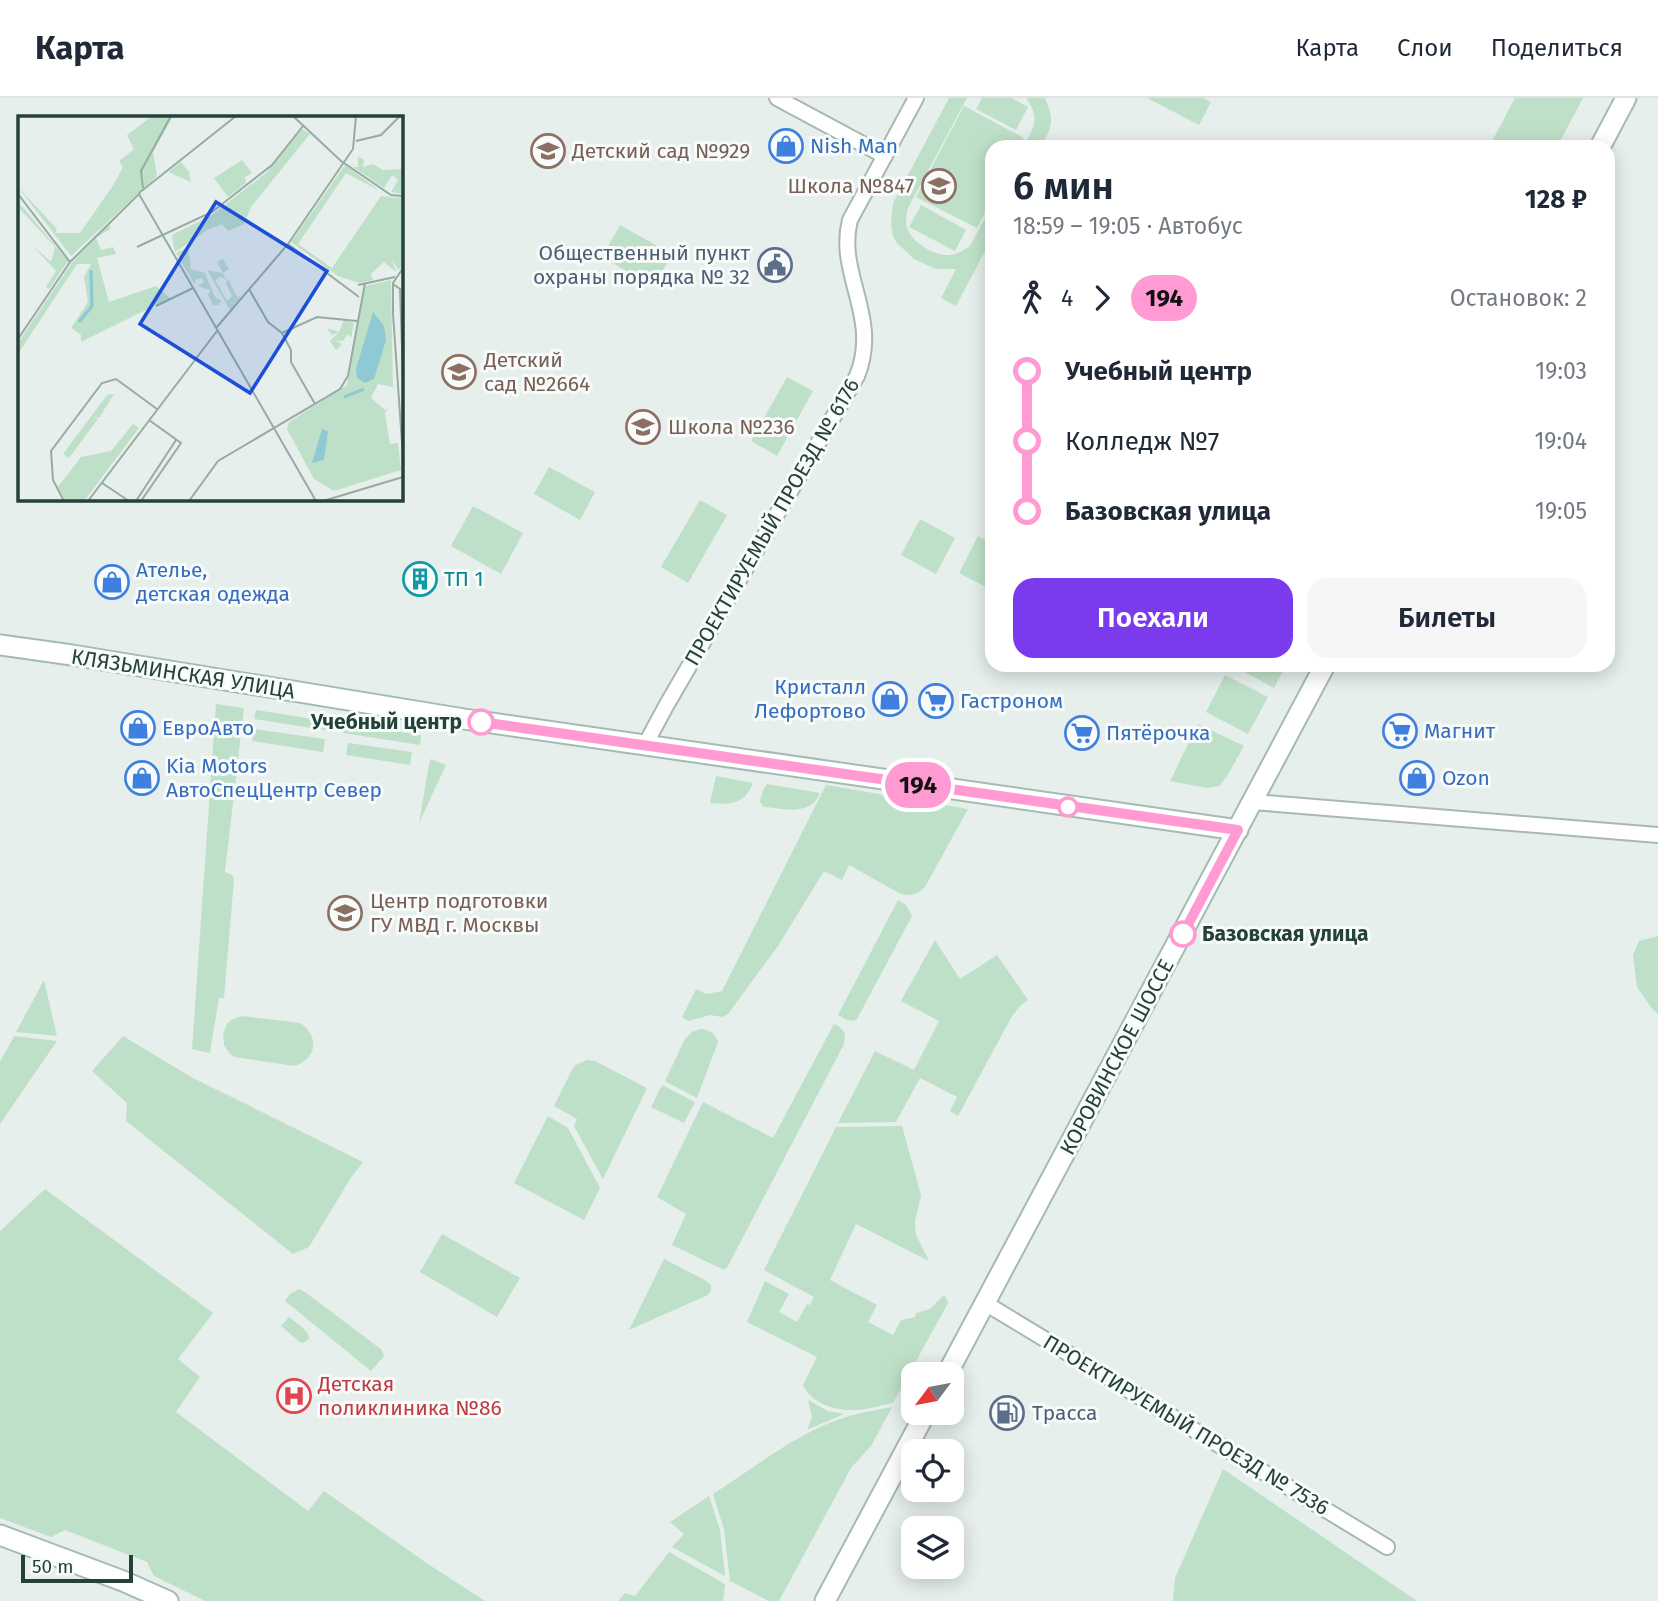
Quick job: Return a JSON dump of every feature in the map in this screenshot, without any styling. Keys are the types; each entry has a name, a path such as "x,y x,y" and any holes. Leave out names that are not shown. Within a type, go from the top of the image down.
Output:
{"street":[{"path":"777,98 885,156"},
{"name":"ПРОЕКТИРУЕМЫЙ ПРОЕЗД № 6176","path":"645,746 863,362 864,325 847,246 847,232 850,220 916,98"},
{"path":"1604,140 1626,98"},
{"name":"КЛЯЗЬМИНСКАЯ УЛИЦА","path":"0,645 464,719 1238,830"},
{"name":"КОРОВИНСКОЕ ШОССЕ","path":"953,1362 1321,672"},
{"path":"1253,802 1658,835"},
{"name":"ПРОЕКТИРУЕМЫЙ ПРОЕЗД № 7536","path":"985,1303 1387,1547"},
{"path":"825,1601 919,1425"},
{"path":"0,1535 123,1581 168,1601"}],"green space":[{"path":"949,98 967,98 906,216 911,235 920,244 944,255 960,252 970,246 985,218 985,251 956,306 941,298 956,269 936,269 914,259 897,243 891,224 893,203"},
{"path":"982,98 1012,98 1028,107 1016,130 976,109"},
{"path":"1026,98 1045,98 1051,123 1045,140 1027,140 1035,117"},
{"path":"1147,98 1203,98 1211,102 1199,125"},
{"path":"1515,98 1583,98 1561,140 1493,140"},
{"path":"964,106 1024,138 985,140 985,213 977,228 916,197"},
{"path":"921,205 966,230 955,251 909,227"},
{"path":"620,225 672,254 654,287 602,257"},
{"path":"787,377 813,391 777,456 751,441"},
{"path":"549,467 595,492 580,520 534,494"},
{"path":"700,500 727,515 688,583 661,567"},
{"path":"473,506 523,533 501,574 451,546"},
{"path":"920,519 955,538 936,574 901,555"},
{"path":"978,536 985,540 985,586 959,573"},
{"path":"1245,672 1282,672 1274,688"},
{"path":"1225,675 1268,697 1248,734 1206,712"},
{"path":"216,704 244,708 225,872 234,879 224,998 219,998 210,1053 192,1049"},
{"path":"256,710 332,722 331,731 254,719"},
{"path":"345,723 421,735 420,745 343,733"},
{"path":"1198,724 1244,746 1219,786 1207,788 1170,781"},
{"path":"254,729 325,739 323,752 252,741"},
{"path":"348,743 412,752 410,765 346,755"},
{"path":"430,759 446,765 419,823"},
{"path":"716,776 753,783 746,795 736,802 710,803"},
{"path":"767,784 820,793 816,801 803,808 763,807 760,801"},
{"path":"826,785 968,809 925,887 916,893 899,893 849,865 842,880 824,871 778,946 728,1014 722,1017 710,1015 688,1021 682,1017 696,989 706,994 722,991"},
{"path":"898,900 906,905 912,916 857,1019 845,1019 838,1015"},
{"path":"1658,936 1658,1014 1637,987 1633,955 1639,941"},
{"path":"935,940 960,979 997,955 1028,1000 1012,1016 958,1116 950,1111 957,1097 920,1078 896,1122 838,1123 875,1051 914,1070 939,1021 901,1001"},
{"path":"44,980 57,1036 16,1032"},
{"path":"242,1016 300,1023 311,1034 311,1053 302,1063 294,1066 235,1057 224,1045 223,1034 231,1020"},
{"path":"834,1024 845,1033 844,1044 728,1266 724,1270 672,1245 686,1214 657,1197 703,1102 773,1138"},
{"path":"701,1029 712,1032 718,1042 697,1098 665,1081 685,1039 692,1032"},
{"path":"14,1036 57,1041 0,1124 0,1062"},
{"path":"123,1036 191,1077 363,1162 309,1247 293,1254 126,1121 127,1103 92,1071"},
{"path":"587,1060 595,1061 647,1088 603,1179 574,1126 577,1119 554,1106 574,1066"},
{"path":"662,1085 695,1102 684,1123 651,1107"},
{"path":"548,1116 568,1128 600,1188 584,1220 514,1183"},
{"path":"902,1126 921,1195 915,1221 916,1235 929,1261 856,1224 830,1280 877,1305 868,1322 893,1335 901,1320 915,1317 916,1313 930,1309 943,1296 948,1303 916,1362 901,1362 901,1388 893,1403 860,1410 832,1408 818,1402 803,1385 817,1357 747,1322 765,1281 789,1294 779,1312 797,1322 814,1297 764,1270 836,1127"},
{"path":"45,1189 213,1313 178,1359 200,1377 176,1412 308,1511 324,1491 485,1601 205,1601 154,1576 147,1562 65,1530 51,1537 0,1518 0,1231"},
{"path":"442,1234 520,1278 497,1317 420,1272"},
{"path":"664,1259 705,1280 711,1285 711,1290 708,1295 629,1330"},
{"path":"299,1289 382,1350 384,1356 371,1371 285,1301"},
{"path":"289,1317 306,1331 309,1338 307,1341 301,1343 281,1326"},
{"path":"808,1400 828,1411 844,1414 807,1430 812,1417"},
{"path":"892,1407 871,1446 851,1468 779,1601 769,1601 730,1581 724,1529 713,1494 813,1430 844,1418"},
{"path":"1223,1469 1417,1601 1173,1601 1175,1578"},
{"path":"709,1496 720,1530 725,1576 672,1547 684,1534 670,1522"},
{"path":"669,1552 725,1584 723,1601 618,1601 625,1593 635,1596"}],"bus line":[{"name":"194","path":"481,722 1238,830 1183,934"}],"place":[{"name":"Nish Man","path":"786,146"},
{"name":"Детский сад №929","path":"548,151"},
{"name":"Школа №847","path":"939,186"},
{"name":"Общественный пункт охраны порядка № 32","path":"775,265"},
{"name":"Детский сад №2664","path":"459,372"},
{"name":"Школа №236","path":"643,427"},
{"name":"ТП 1","path":"420,579"},
{"name":"Ателье, детская одежда","path":"112,582"},
{"name":"Кристалл Лефортово","path":"890,699"},
{"name":"Гастроном","path":"936,701"},
{"name":"Учебный центр","path":"481,722"},
{"name":"ЕвроАвто","path":"138,728"},
{"name":"Магнит","path":"1400,731"},
{"name":"Пятёрочка","path":"1082,733"},
{"name":"Kia Motors АвтоСпецЦентр Север","path":"142,778"},
{"name":"Ozon","path":"1417,778"},
{"name":"Центр подготовки ГУ МВД г. Москвы","path":"345,913"},
{"name":"Базовская улица","path":"1183,934"},
{"name":"Детская поликлиника №86","path":"294,1396"},
{"name":"Трасса","path":"1007,1413"}]}
